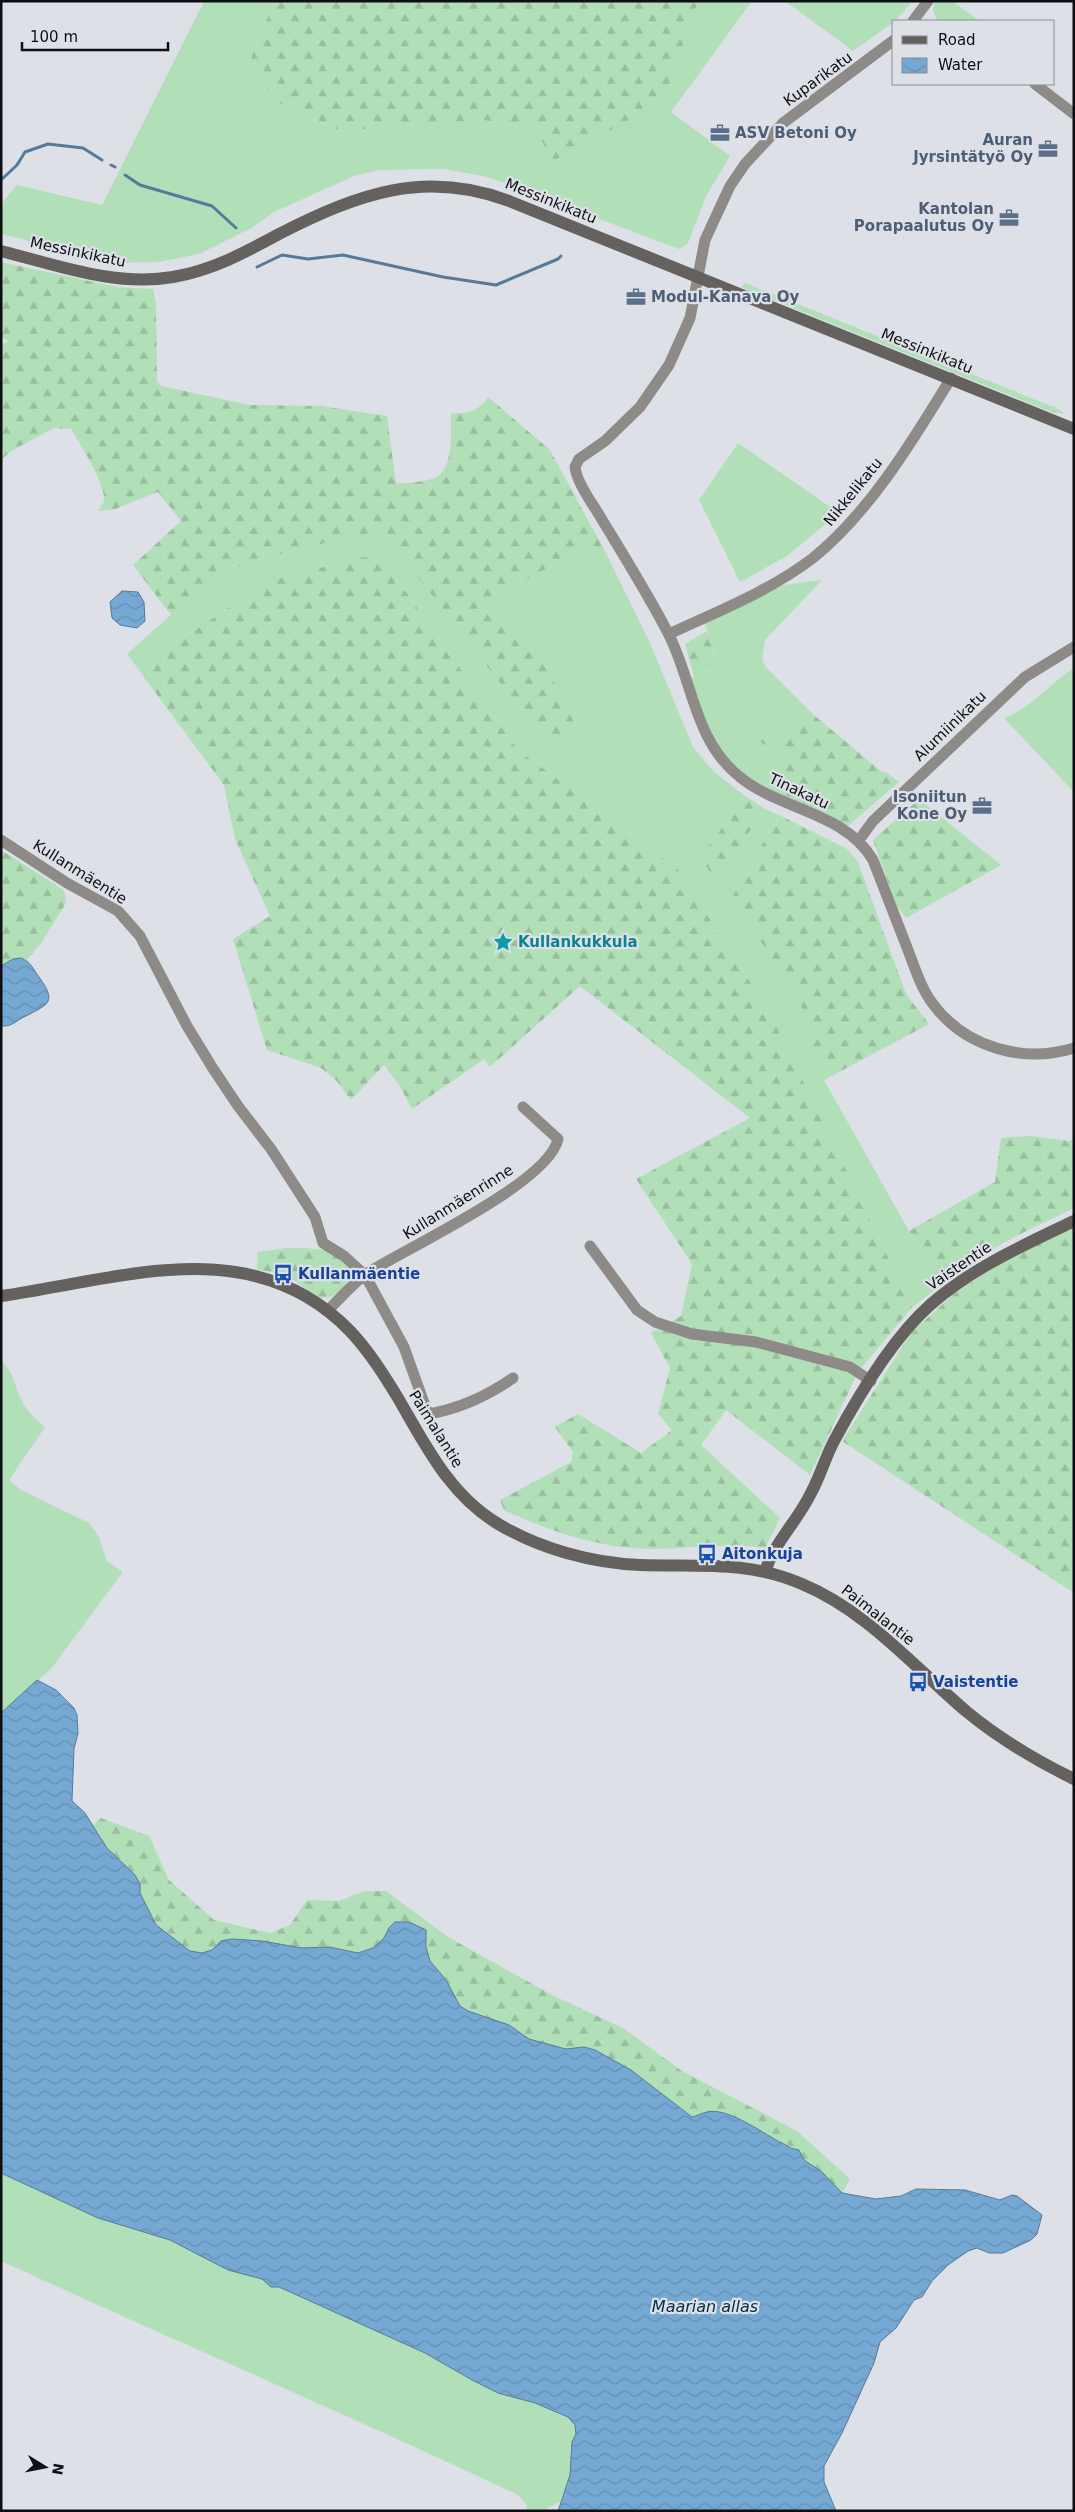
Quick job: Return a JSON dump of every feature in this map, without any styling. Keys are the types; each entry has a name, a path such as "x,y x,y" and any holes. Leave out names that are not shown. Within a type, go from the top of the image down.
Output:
{"street":[{"path":"914,20 928,1"},
{"name":"Kuparikatu","path":"575,466 585,454 623,425 656,387 681,342 690,318 705,240 730,186 745,164 783,124 892,42"},
{"path":"1036,85 1074,114"},
{"name":"Messinkikatu","path":"1,251 108,276 133,280 163,278 195,272 230,260 322,213 360,198 402,188 445,186 468,188 491,194 1074,429"},
{"name":"Nikkelikatu","path":"669,634 772,585 812,558 830,543 851,522 874,494 951,378"},
{"name":"Tinakatu","path":"575,466 579,480 669,634 703,729 726,764 740,777 758,788 838,827 859,840 873,860 919,979 932,1003 949,1022 972,1038 1011,1052 1040,1054 1074,1048"},
{"name":"Alumiinikatu","path":"859,840 873,821 1025,676 1074,647"},
{"name":"Kullanmäentie","path":"1,840 67,884 118,911 140,936 187,1026 212,1067 238,1106 271,1149 315,1217 323,1243 344,1256 365,1275 404,1347 428,1414 455,1408 489,1392 512,1378"},
{"name":"Kullanmäenrinne","path":"327,1311 365,1275 510,1190 547,1159 556,1146 558,1139 523,1107"},
{"name":"Vaistentie","path":"765,1571 776,1545 806,1505 833,1442 898,1339 930,1305 957,1284 1025,1244 1074,1221"},
{"path":"590,1246 636,1310 655,1322 692,1334 756,1342 850,1366 871,1381"},
{"name":"Paimalantie","path":"1,1296 163,1270 193,1268 244,1274 273,1280 300,1292 327,1311 350,1331 365,1348 395,1394 427,1450 448,1479 470,1503 499,1525 550,1547 602,1561 638,1565 714,1564 765,1571 803,1584 831,1598 873,1628 990,1731 1029,1756 1074,1779"}],"green space":[{"path":"204,1 252,1 270,12 248,66 277,102 340,131 483,120 537,129 551,161 597,136 667,92 698,1 752,1 671,112 730,156 706,196 688,243 679,249 488,177 444,169 379,170 354,176 274,212 253,227 199,254 159,262 120,263 1,234 1,204 17,185 102,205"},
{"path":"252,1 698,1 667,92 643,112 551,162 537,129 483,120 340,131 277,102 248,66 270,12"},
{"path":"785,1 909,1 911,3 896,20 892,20 892,23 853,51"},
{"path":"935,1 952,1 979,20 937,20 933,10"},
{"path":"1,262 117,287 153,289 156,304 157,381 161,386 250,405 321,406 387,416 396,484 425,481 441,474 450,450 451,414 472,411 480,406 488,397 550,450 607,555 578,550 528,579 491,596 490,607 546,666 575,724 564,751 512,698 392,544 373,536 349,537 244,563 171,615 133,565 181,521 158,492 115,509 98,511 104,501 104,494 92,464 71,429 54,428 11,451 1,460 1,345 8,342 6,339 1,338"},
{"path":"745,283 1056,408 1064,413 1054,413 741,287"},
{"path":"738,443 839,513 787,556 740,582 699,500"},
{"path":"373,536 392,544 512,698 564,750 575,724 546,666 489,607 491,596 528,579 578,550 607,555 650,643 693,747 713,771 745,796 700,858 716,879 765,809 779,815 731,899 799,995 824,1080 909,1231 946,1282 912,1307 770,1013 677,868 517,749 385,562 268,581 138,669 127,654 171,615 244,563 349,537"},
{"path":"363,557 385,562 517,749 677,868 770,1013 912,1307 858,1372 810,1475 726,1410 701,1445 780,1518 765,1548 724,1546 654,1549 615,1546 577,1538 540,1525 504,1510 500,1500 571,1462 573,1452 555,1427 578,1414 641,1453 672,1430 658,1414 670,1368 651,1333 681,1316 692,1264 636,1179 750,1118 580,986 490,1067 484,1059 412,1109 401,1088 384,1065 351,1100 336,1080 321,1068 267,1050 233,939 270,916 235,839 224,785 138,669 268,581"},
{"path":"822,580 765,640 762,660 765,666 815,716 787,739 757,728 754,738 781,755 770,789 753,779 727,756 710,729 704,714 691,679 707,665 713,655 712,642 704,623 775,586"},
{"path":"707,631 713,646 712,657 706,667 694,677 685,644"},
{"path":"1074,668 1074,792 1004,718 1023,708"},
{"path":"815,716 882,772 887,773 899,782 848,826 770,789 781,755 754,738 757,728 787,739"},
{"path":"745,796 765,809 716,880 700,858"},
{"path":"919,799 1001,865 906,918 896,905 873,840"},
{"path":"779,815 847,849 858,862 906,994 929,1024 824,1080 798,995 731,899"},
{"path":"1,850 64,890 66,903 42,942 27,960 21,958 1,966"},
{"path":"1031,1136 1068,1141 1074,1139 1074,1208 991,1250 946,1282 909,1231 995,1182 1001,1138"},
{"path":"1074,1227 1074,1593 842,1441 911,1333 956,1292 1005,1261"},
{"path":"286,1248 324,1250 338,1256 348,1267 348,1279 345,1285 335,1295 323,1298 312,1294 287,1277 273,1272 257,1270 258,1252"},
{"path":"1,1360 11,1374 23,1403 45,1427 9,1480 21,1490 89,1523 98,1535 107,1561 123,1572 50,1670 1,1713"},
{"path":"101,1818 149,1836 169,1880 214,1920 270,1933 290,1925 307,1900 339,1901 365,1891 386,1891 448,1937 554,1996 623,2028 682,2071 797,2131 850,2179 842,2193 822,2172 804,2160 799,2151 787,2148 780,2141 738,2118 718,2112 692,2117 631,2070 595,2050 584,2047 566,2049 529,2039 509,2025 468,2011 460,2006 446,1980 430,1961 426,1947 426,1930 389,1928 384,1938 373,1948 358,1953 329,1947 302,1948 262,1941 232,1939 221,1941 212,1950 202,1953 189,1951 156,1925 140,1893 140,1884 135,1875 106,1847 93,1825"},
{"path":"1,2173 98,2218 170,2240 228,2270 262,2279 271,2287 278,2287 425,2353 498,2393 535,2403 568,2417 575,2425 576,2434 572,2442 570,2475 560,2502 542,2511 526,2511 527,2505 518,2495 1,2261"}],"water":[{"path":"122,591 138,592 144,602 145,621 137,628 120,625 112,618 110,602"},
{"path":"21,958 30,964 45,985 49,997 48,1001 45,1005 12,1024 1,1026 1,966 13,959"},
{"name":"Maarian allas","path":"37,1680 56,1690 74,1708 77,1715 78,1733 74,1749 72,1801 85,1813 106,1847 135,1875 140,1884 140,1893 156,1925 190,1951 202,1953 212,1950 221,1941 232,1939 262,1941 302,1948 329,1947 358,1953 373,1948 384,1938 389,1928 395,1922 409,1922 426,1930 426,1947 430,1961 446,1980 460,2006 468,2011 509,2025 529,2039 566,2049 584,2047 595,2050 631,2070 692,2117 715,2111 744,2121 789,2147 799,2150 804,2160 822,2172 842,2193 876,2199 901,2196 916,2189 965,2190 1000,2200 1012,2195 1017,2196 1042,2215 1037,2234 1031,2240 1003,2253 989,2253 977,2248 968,2251 948,2265 932,2281 922,2297 914,2300 896,2328 880,2342 874,2363 842,2433 824,2466 824,2482 836,2511 558,2511 570,2475 572,2442 576,2434 575,2425 568,2417 535,2403 498,2393 425,2353 279,2287 271,2287 262,2279 228,2270 170,2240 98,2218 1,2173 1,1713"}],"waterway":[{"path":"1,180 17,165 25,152 48,144 83,148 102,160"},
{"path":"111,165 115,167"},
{"path":"125,175 140,185 212,206 236,228"},
{"path":"257,267 282,255 308,259 343,255 443,277 496,285 558,259 561,256"}],"place":[{"name":"ASV Betoni Oy","path":"720,133"},
{"name":"Auran Jyrsintätyö Oy","path":"1048,149"},
{"name":"Kantolan Porapaalutus Oy","path":"1009,218"},
{"name":"Modul-Kanava Oy","path":"636,297"},
{"name":"Isoniitun Kone Oy","path":"982,806"},
{"name":"Kullankukkula","path":"503,942"},
{"name":"Kullanmäentie","path":"283,1274"},
{"name":"Aitonkuja","path":"707,1554"},
{"name":"Vaistentie","path":"918,1682"}]}
